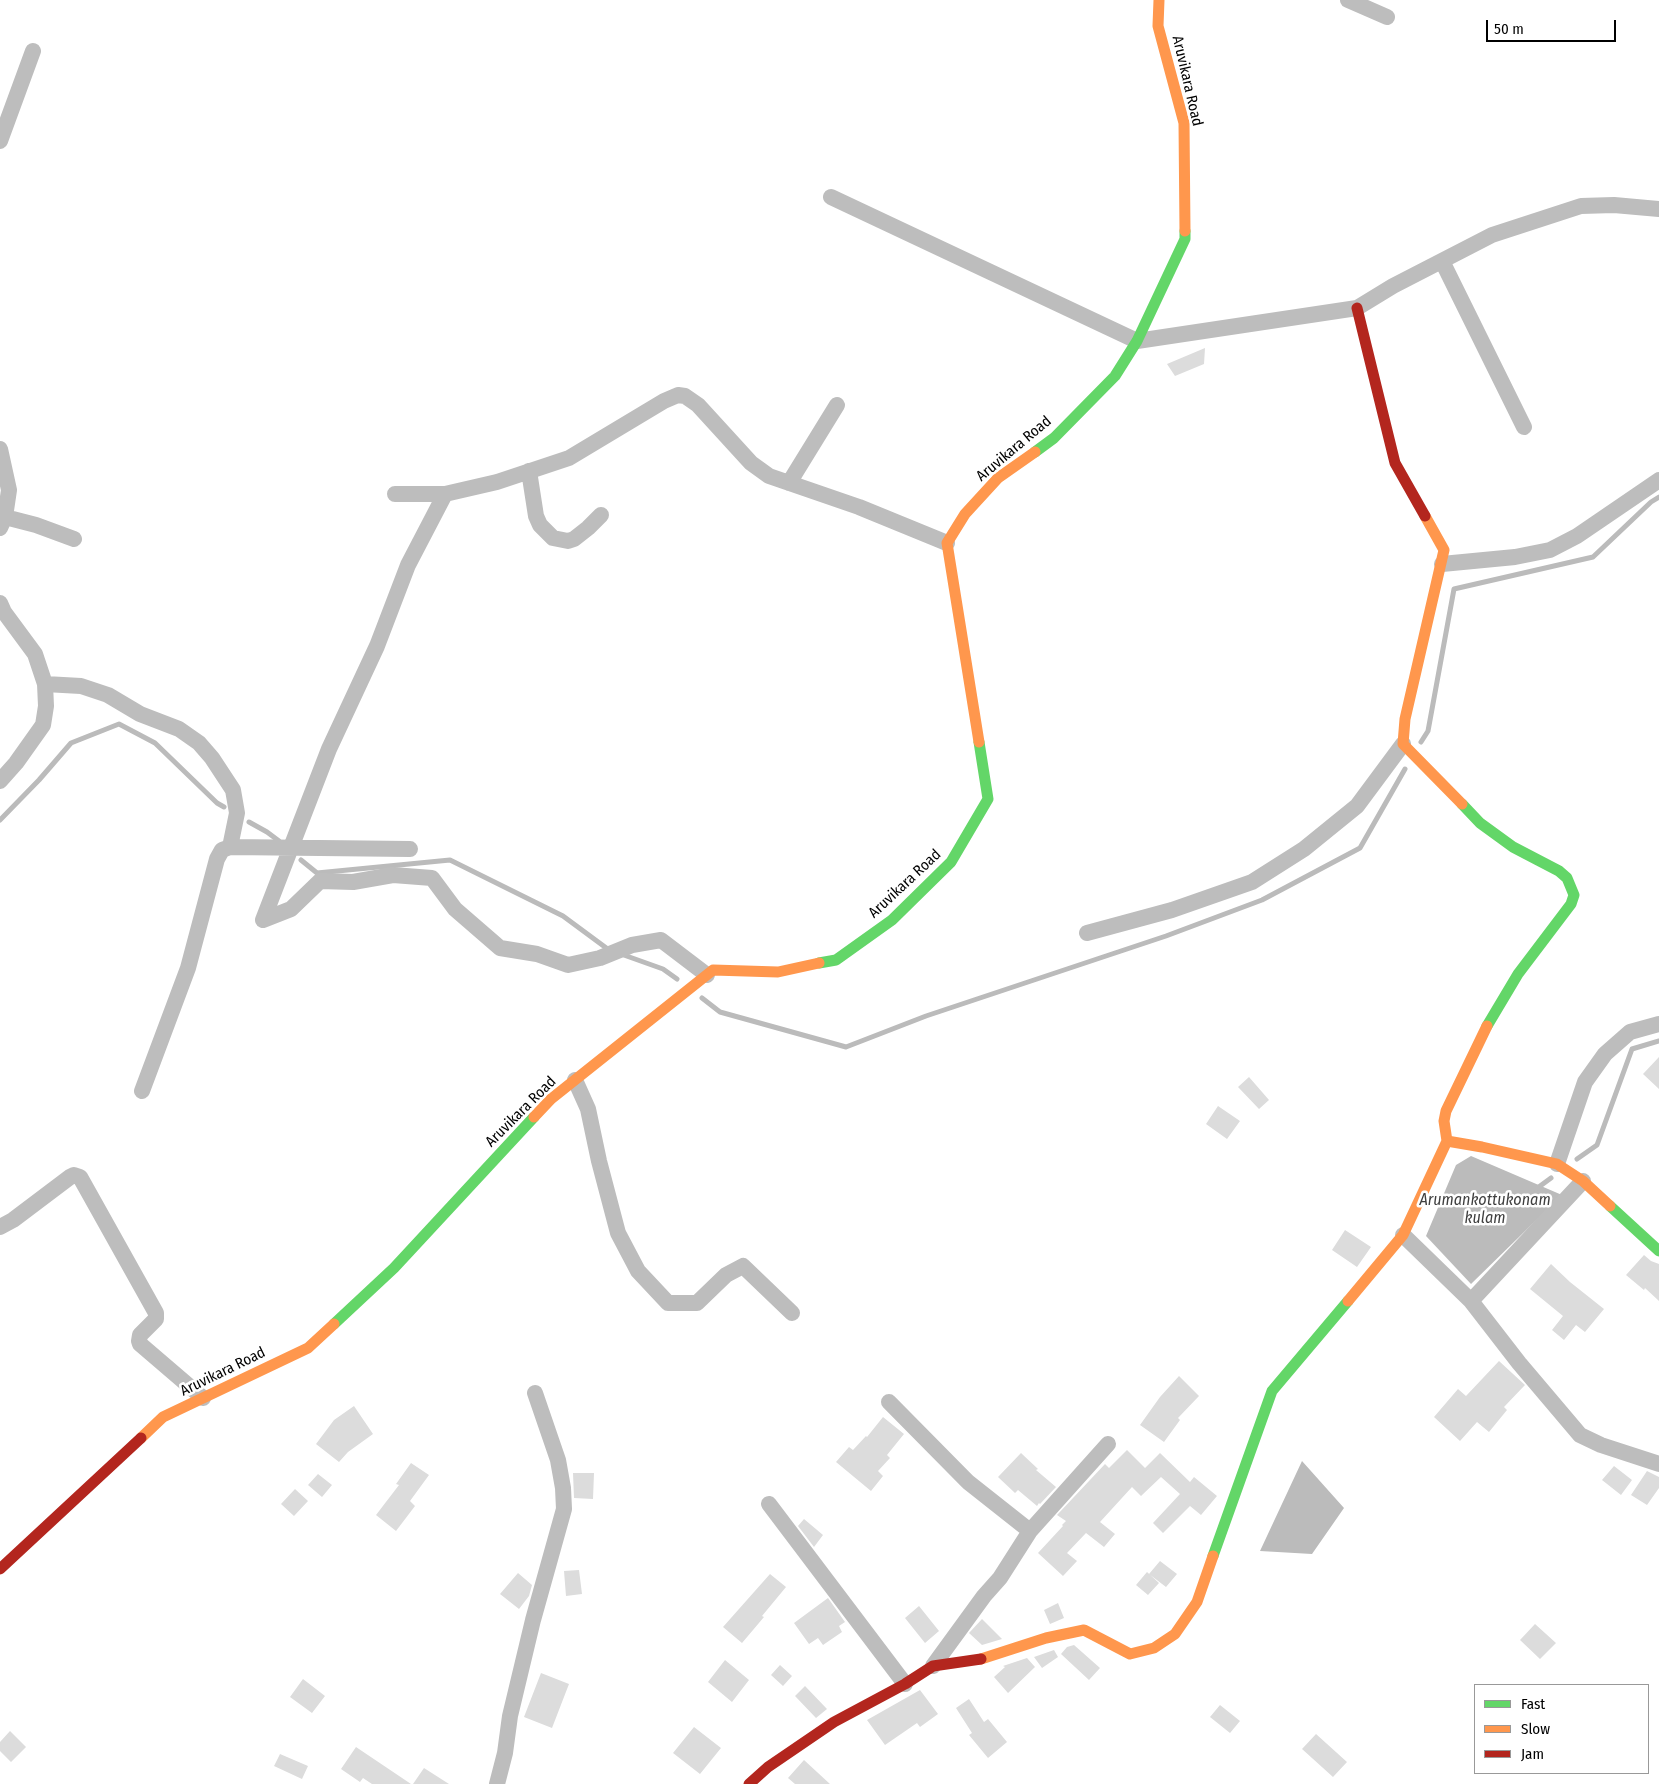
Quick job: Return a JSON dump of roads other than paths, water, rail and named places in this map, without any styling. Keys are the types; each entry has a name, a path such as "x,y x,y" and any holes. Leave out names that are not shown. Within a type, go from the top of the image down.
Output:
{"street":[{"name":"Aruvikara Road","path":"0,1569 163,1417 308,1348 394,1268 551,1099 713,970 778,972 836,960 892,920 952,862 988,799 947,544 965,514 998,478 1054,438 1115,376 1137,341 1185,239 1184,123 1158,26 1159,0"},
{"path":"1348,0 1387,17"},
{"path":"0,141 32,51"},
{"path":"831,197 1137,341 1357,308 1393,286 1492,235 1581,206 1614,205 1659,209"},
{"path":"1442,261 1524,427"},
{"path":"1087,933 1172,910 1252,882 1304,849 1357,806 1403,744 1405,719 1444,550 1395,463 1357,308"},
{"path":"394,494 445,494 497,482 569,458 664,401 678,395 685,396 698,405 751,463 769,476 859,507 947,544"},
{"path":"789,483 837,405"},
{"path":"0,449 9,490 2,523 36,525 74,539"},
{"path":"529,471 536,516 540,525 553,538 568,541 574,539 601,515"},
{"path":"1442,564 1514,557 1550,550 1577,536 1659,480"},
{"path":"445,494 408,565 377,646 329,749 263,920 291,909 320,881 353,882 393,875 432,878 455,908 500,948 537,954 568,965 600,958 632,945 661,940 707,975"},
{"path":"0,603 4,612 35,654 45,684 46,714 43,725 0,782"},
{"path":"45,684 81,686 108,695 140,714 179,729 199,743 212,758 233,790 237,813 230,847"},
{"path":"933,1666 982,1659 1046,1638 1084,1630 1130,1654 1154,1648 1175,1634 1197,1602 1272,1391 1403,1235 1446,1141 1444,1120 1446,1111 1489,1022 1518,974 1571,904 1574,895 1567,878 1559,871 1513,847 1480,823 1403,744"},
{"path":"142,1091 188,968 219,854 222,850 230,847 410,849"},
{"path":"1557,1164 1585,1082 1604,1054 1630,1032 1659,1024"},
{"path":"575,1080 588,1109 618,1233 638,1271 668,1303 697,1303 726,1275 743,1266 792,1313"},
{"path":"1446,1141 1557,1164 1583,1181 1659,1251"},
{"path":"0,1227 13,1220 70,1177 78,1175 156,1313 156,1319 140,1336 140,1344 203,1398"},
{"path":"1471,1301 1583,1181"},
{"path":"1403,1235 1471,1301 1519,1363 1580,1435 1601,1445 1659,1464"},
{"path":"497,1784 505,1754 510,1716 533,1620 564,1509 563,1488 558,1460 535,1393"},
{"path":"889,1402 968,1482 1030,1531"},
{"path":"749,1784 768,1767 834,1722 905,1684 933,1666 984,1596 1000,1578 1030,1531 1108,1444"},
{"path":"769,1504 905,1684"}],"water":[{"name":"Arumankottukonam kulam","path":"1471,1156 1562,1195 1471,1284 1426,1236 1456,1165"},
{"path":"1302,1461 1344,1508 1312,1554 1260,1551"}],"waterway":[{"path":"1421,742 1428,731 1454,589 1593,557 1651,502 1659,497"},
{"path":"0,820 39,780 71,743 119,724 155,743 217,803 224,807"},
{"path":"702,998 720,1012 846,1047 926,1016 1166,936 1262,900 1360,848 1405,769"},
{"path":"249,822 279,841"},
{"path":"301,860 317,873 450,860 563,916 609,950"},
{"path":"621,954 663,969 677,979"},
{"path":"1577,1159 1597,1145 1632,1049 1659,1041"},
{"path":"1536,1189 1551,1178"}]}
